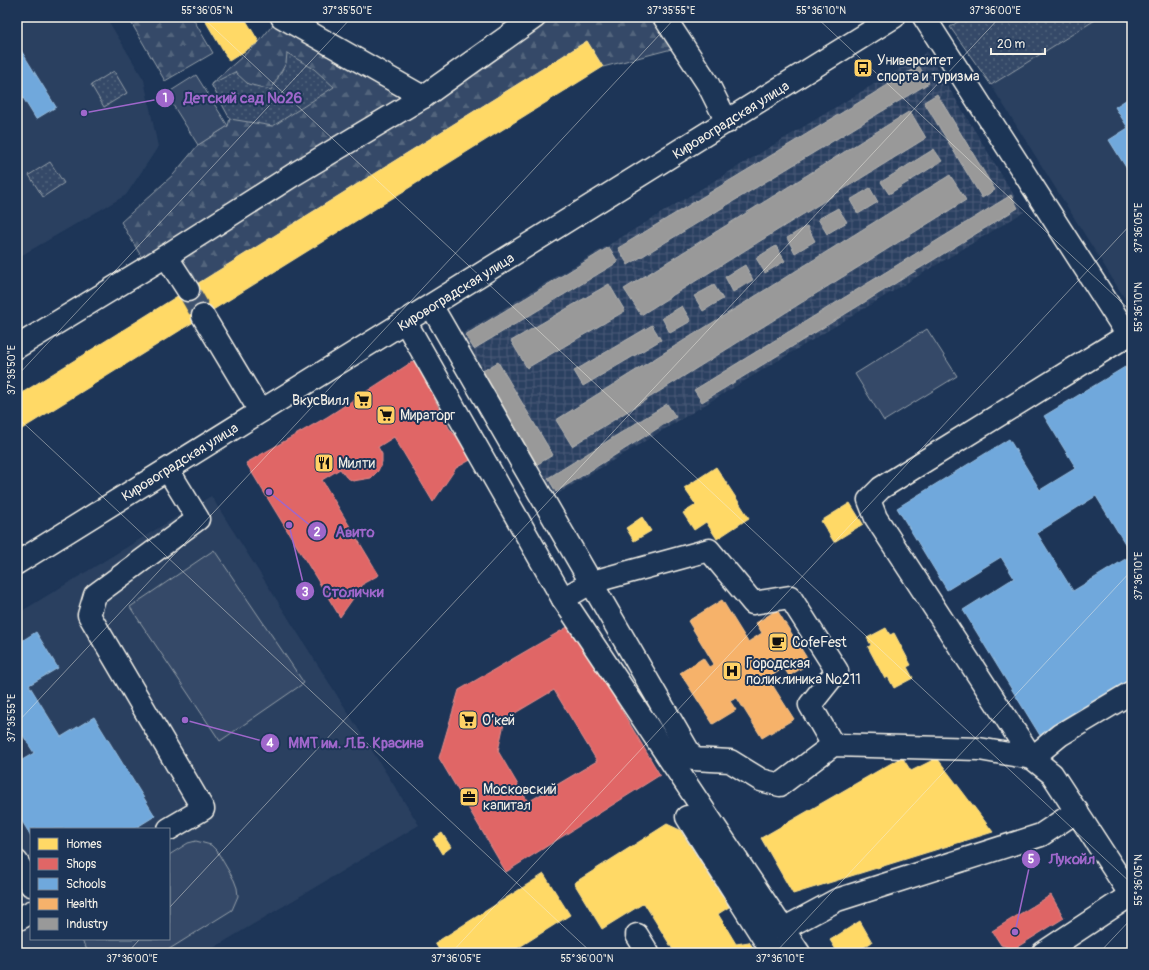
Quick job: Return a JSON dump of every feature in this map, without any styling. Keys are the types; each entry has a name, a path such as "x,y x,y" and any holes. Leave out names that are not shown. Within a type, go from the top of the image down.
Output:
{"street":[{"path":"282,17 423,98"},
{"path":"17,347 166,256 293,175 423,98 535,17"},
{"path":"664,17 708,84 727,122"},
{"name":"Кировоградская улица","path":"17,563 168,470 260,411 432,307 894,17"},
{"path":"924,17 1130,336 881,488 869,500 876,518 1032,758 1052,774 1132,896 1044,953"},
{"path":"166,256 188,290"},
{"path":"432,307 693,759 730,761 761,780 780,785 833,745 979,749 1032,758 1060,735 1132,692"},
{"path":"203,316 260,411"},
{"path":"406,323 563,599 799,953"},
{"path":"168,470 198,519 95,595 89,615 203,809 170,828"},
{"path":"563,599 592,582 709,550 753,603 790,597 837,671 810,705 833,745"},
{"path":"783,929 837,900 1041,835 1077,811"},
{"path":"687,817 773,953"},
{"path":"17,862 30,883"},
{"path":"17,920 30,913"}],"shaded area":[{"path":"17,17 106,17 144,80 158,147 126,195 17,258"},
{"path":"1100,17 1132,17 1132,310 991,85"},
{"path":"927,52 1024,212 554,496 457,337"},
{"path":"211,496 419,825 205,953 17,953 17,614"}],"green space":[{"path":"128,17 192,17 213,53 165,81"},
{"path":"279,17 423,97 535,17 664,17 683,46 603,67 587,41 188,290 167,256 148,268 121,222 174,174 198,145 228,126 230,118 211,84 259,42"},
{"path":"965,17 1100,17 991,85 950,27"},
{"path":"287,53 314,69 334,87 273,126 230,119 211,84 235,72 248,84 271,90 286,63"},
{"path":"114,71 127,93 104,107 91,85"},
{"path":"196,75 228,126 198,145 166,94"},
{"path":"50,162 64,183 43,197 29,175"},
{"path":"927,329 957,376 884,421 855,374"},
{"path":"214,550 304,683 220,741 130,607"},
{"path":"196,841 211,845 217,851 237,888 238,896 232,910 163,953 89,953 82,940 170,940 170,854 188,843"}],"building: Homes":[{"path":"203,17 244,17 259,42 229,61"},
{"path":"587,41 603,67 17,432 17,396"},
{"path":"716,467 749,518 717,539 706,522 694,530 683,513 696,505 684,488"},
{"path":"850,503 863,524 834,542 821,521"},
{"path":"642,517 651,531 634,541 626,528"},
{"path":"886,628 890,635 894,633 911,665 907,667 913,678 894,688 888,677 885,679 868,647 871,645 867,638"},
{"path":"902,757 911,771 937,758 993,832 793,894 761,838"},
{"path":"667,824 680,830 729,907 718,914 736,944 749,942 757,953 675,953 644,903 602,929 574,883"},
{"path":"442,833 451,847 442,854 433,839"},
{"path":"544,874 570,915 510,953 441,953 435,943"},
{"path":"860,921 872,942 855,953 838,953 830,940"}],"building: Shops":[{"path":"415,360 449,428 474,458 456,468 433,502 394,437 378,447 382,454 382,462 378,471 371,478 353,481 346,477 340,469 322,480 379,575 364,583 340,617 246,463 327,417"},
{"path":"571,625 660,775 506,872 439,758 459,690","holes":["554,690 597,761 528,802 498,751 505,719"]},
{"path":"1051,895 1064,918 1014,949 1001,945 992,931"}],"building: Schools":[{"path":"17,44 56,107 36,119 17,88"},
{"path":"1132,96 1132,177 1109,140 1128,128 1115,107"},
{"path":"1125,367 1132,378 1132,555 1132,682 1041,737 963,610 1014,578 1001,557 947,590 897,508 1009,439 1040,490 1076,468 1044,416","holes":["1096,496 1132,555 1073,591 1037,533"]},
{"path":"36,632 58,668 29,685 61,737 94,717 155,816 136,828 30,828 30,834 17,813 17,763 34,753 17,726 17,644"}],"building: Health":[{"name":"Городская поликлиника №211","path":"722,600 748,642 762,633 756,623 777,610 810,663 789,676 784,668 768,678 794,719 762,738 737,698 730,701 736,710 713,724 680,673 703,658 709,667 714,664 688,621"}],"building: Industry":[{"path":"919,66 929,83 628,265 618,248"},
{"path":"937,94 995,190 982,198 924,102"},
{"path":"910,111 926,138 641,315 624,289"},
{"path":"934,149 942,161 889,194 881,182"},
{"path":"950,175 966,200 572,446 556,420"},
{"path":"870,188 878,202 858,214 850,200"},
{"path":"1011,195 1018,208 702,402 694,390"},
{"path":"838,208 847,222 827,234 818,219"},
{"path":"807,226 815,241 795,253 787,238"},
{"path":"776,246 785,261 765,273 756,258"},
{"path":"609,247 618,262 474,349 465,335"},
{"path":"745,265 753,280 733,292 725,277"},
{"path":"609,284 625,311 527,368 511,341"},
{"path":"714,285 723,299 703,311 694,296"},
{"path":"682,306 691,321 670,333 662,318"},
{"path":"652,325 661,340 583,386 574,371"},
{"path":"498,362 553,455 536,465 481,372"},
{"path":"667,404 676,417 556,492 548,478"}],"tunnel":[{"path":"188,290 203,316"}],"place":[{"name":"Университет спорта и туризма","path":"863,68"},
{"name":"Детский сад №26","path":"84,113"},
{"name":"ВкусВилл","path":"363,400"},
{"name":"Мираторг","path":"386,415"},
{"name":"Милти","path":"324,463"},
{"name":"Авито","path":"269,492"},
{"name":"Столички","path":"289,525"},
{"name":"CofeFest","path":"778,642"},
{"name":"Городская поликлиника №211","path":"732,671"},
{"name":"ММТ им. Л.Б. Красина","path":"185,720"},
{"name":"О’кей","path":"468,720"},
{"name":"Московский капитал","path":"469,797"},
{"name":"Лукойл","path":"1015,932"}]}
